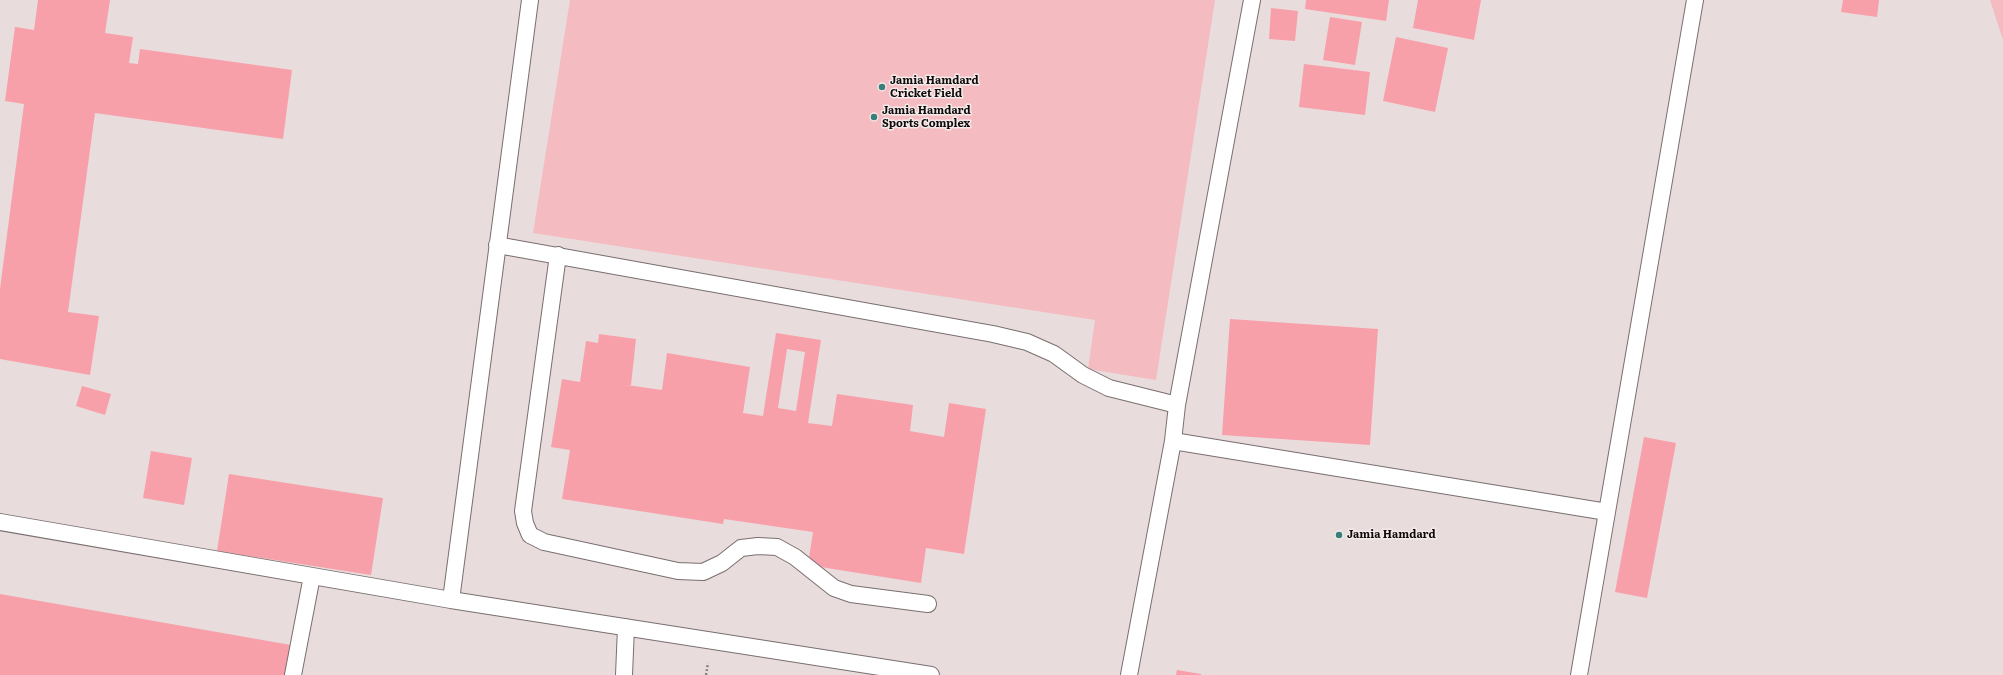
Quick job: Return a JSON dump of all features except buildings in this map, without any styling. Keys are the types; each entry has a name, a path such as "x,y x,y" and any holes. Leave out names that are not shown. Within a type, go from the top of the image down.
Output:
{"lane":[{"path":"451,600 530,0"},
{"path":"1129,675 1173,441 1177,405 1252,0"},
{"path":"1579,675 1695,0"},
{"path":"497,245 992,334 1027,342 1054,354 1084,375 1109,388 1177,405"},
{"path":"558,255 523,511 525,523 530,535 544,542 678,571 703,572 722,562 742,548 758,546 777,547 795,557 834,588 851,594 928,604"},
{"path":"1173,441 1607,512"},
{"path":"0,522 451,600 931,675"},
{"path":"293,675 312,576"},
{"path":"624,675 626,627"}],"shaded area":[{"name":"Jamia Hamdard Sports Complex","path":"570,0 1215,0 1156,380 1088,369 1095,320 533,233"},
{"path":"1990,0 2003,0 2003,40"}],"place":[{"name":"Jamia Hamdard Cricket Field","path":"882,87"},
{"name":"Jamia Hamdard Sports Complex","path":"874,117"},
{"name":"Jamia Hamdard","path":"1339,535"}]}
